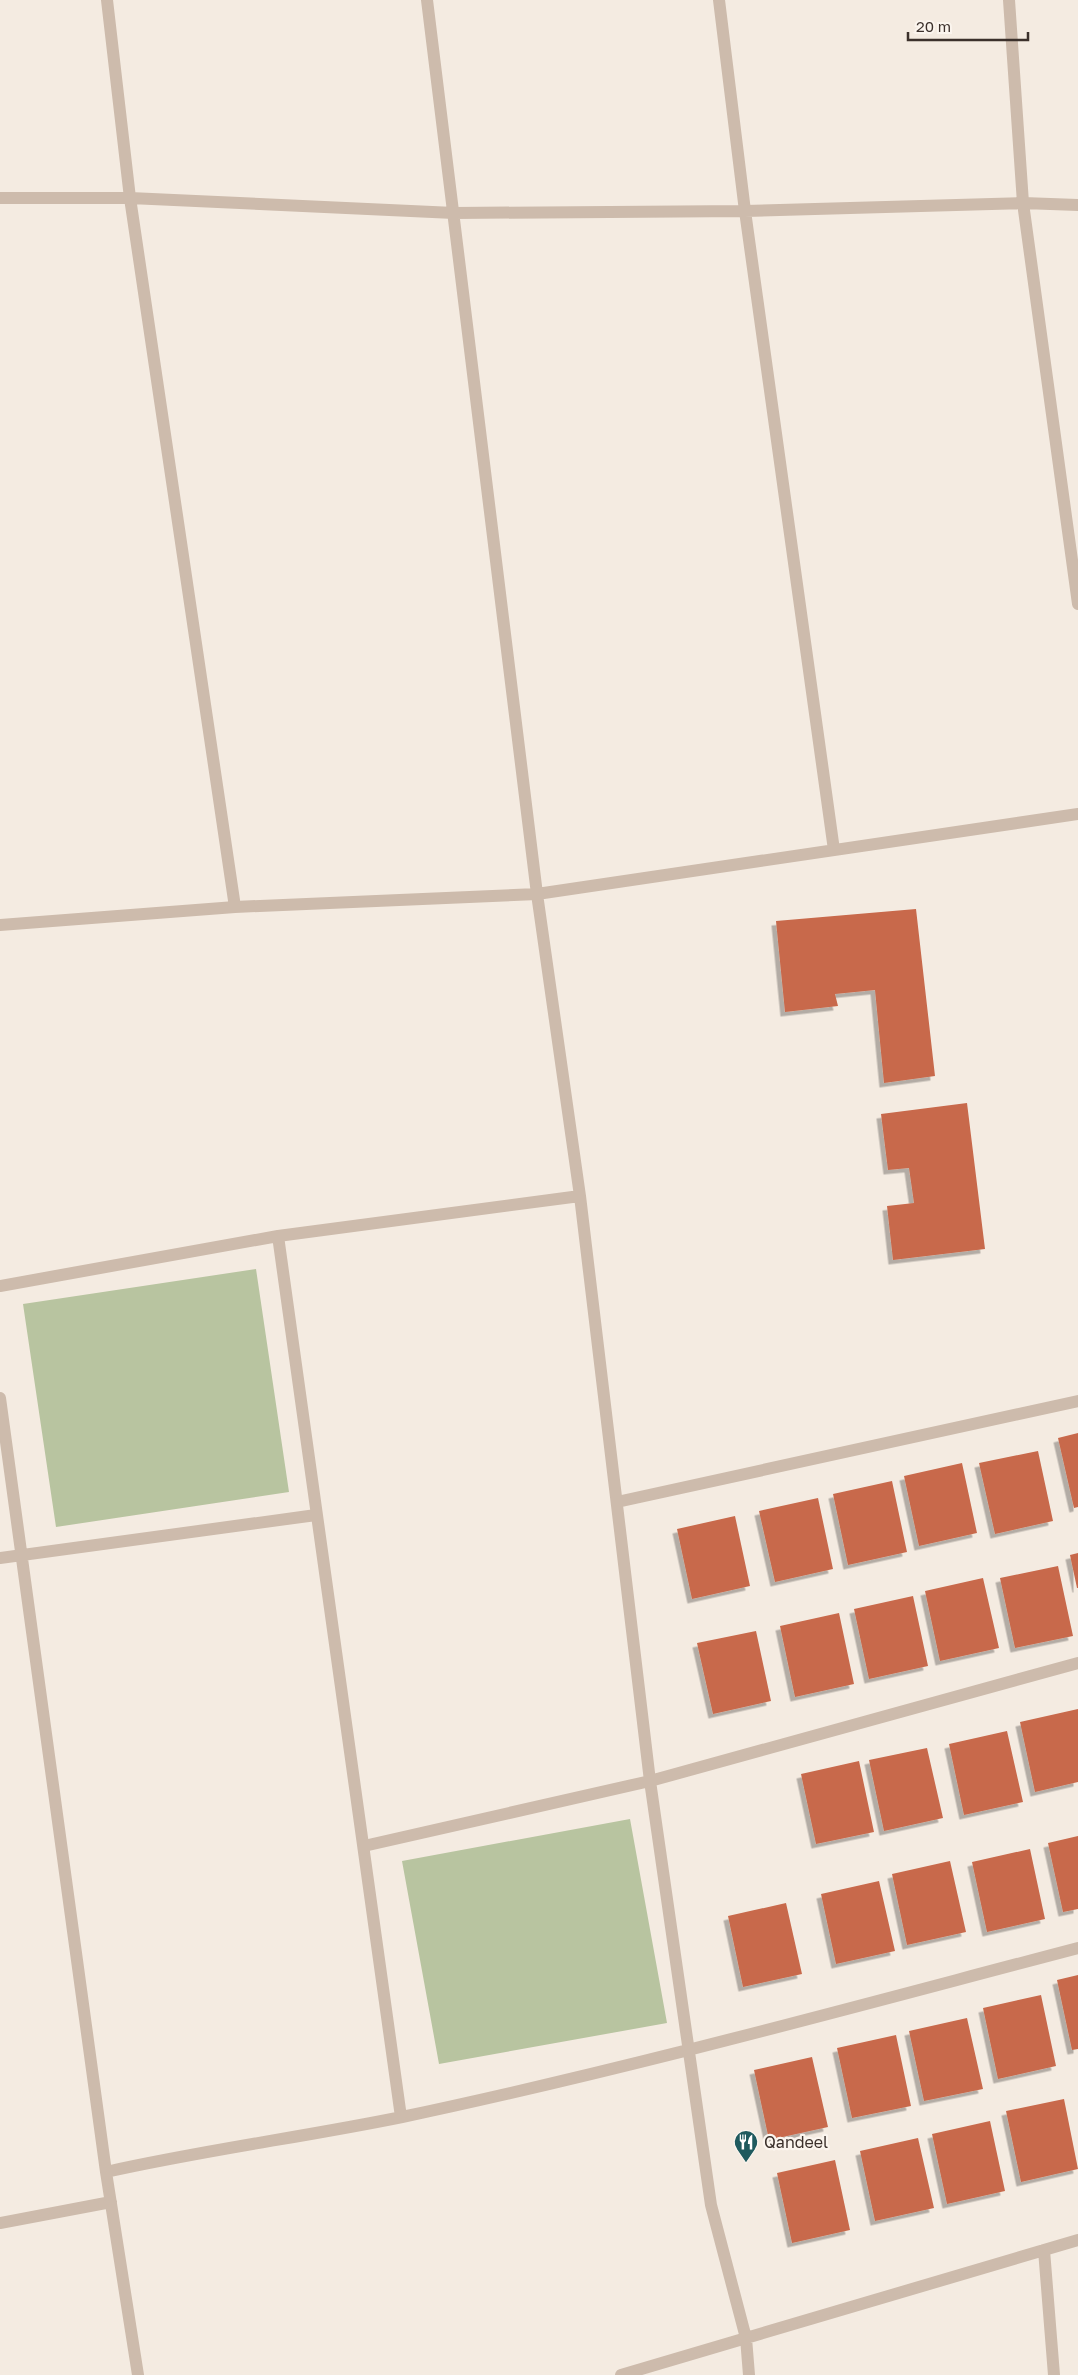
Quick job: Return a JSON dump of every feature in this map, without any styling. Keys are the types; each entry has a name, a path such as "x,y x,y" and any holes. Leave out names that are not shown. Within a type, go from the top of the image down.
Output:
{"street":[{"path":"107,0 130,198 235,907"},
{"path":"426,0 538,894 580,1196 650,1781 711,2205 746,2338 749,2375"},
{"path":"719,0 745,211 834,850"},
{"path":"1010,0 1023,203 1078,604"},
{"path":"0,198 130,198 454,214 745,211 1023,203 1078,205"},
{"path":"0,925 235,907 538,894 1078,814"},
{"path":"0,1286 278,1236 580,1196"},
{"path":"278,1236 401,2117"},
{"path":"0,1398 20,1557 110,2202 138,2375"},
{"path":"617,1502 1078,1401"},
{"path":"0,1558 20,1557 316,1515"},
{"path":"364,1846 650,1781 1078,1663"},
{"path":"106,2172 175,2157 401,2117 688,2050 1078,1948"},
{"path":"0,2223 110,2202"},
{"path":"621,2375 1078,2240"},
{"path":"1044,2250 1054,2375"}],"green space":[{"path":"256,1269 289,1492 56,1527 23,1304"},
{"path":"630,1819 667,2023 439,2064 402,1861"}],"building":[{"path":"916,909 935,1076 884,1083 875,990 835,994 838,1006 785,1012 776,921"},
{"path":"967,1103 985,1249 893,1260 887,1206 914,1203 909,1168 888,1170 881,1114"},
{"path":"1078,1433 1078,1507 1074,1508 1058,1438"},
{"path":"1038,1451 1053,1521 995,1534 979,1463"},
{"path":"962,1463 977,1533 919,1546 904,1476"},
{"path":"892,1481 907,1552 848,1565 833,1494"},
{"path":"818,1498 833,1569 775,1582 759,1511"},
{"path":"735,1516 750,1586 692,1599 677,1529"},
{"path":"1078,1553 1078,1588 1077,1588 1070,1555"},
{"path":"1058,1566 1073,1636 1015,1648 1000,1578"},
{"path":"983,1578 999,1648 940,1661 925,1591"},
{"path":"913,1596 928,1666 869,1679 854,1609"},
{"path":"839,1613 854,1684 795,1697 780,1626"},
{"path":"756,1631 771,1701 713,1714 697,1643"},
{"path":"1078,1709 1078,1782 1035,1792 1020,1722"},
{"path":"1007,1731 1023,1802 964,1815 949,1744"},
{"path":"927,1748 943,1818 884,1831 869,1760"},
{"path":"859,1761 874,1832 816,1844 801,1774"},
{"path":"1078,1836 1078,1909 1063,1912 1048,1843"},
{"path":"1030,1849 1045,1919 987,1932 972,1862"},
{"path":"950,1861 966,1932 907,1945 892,1874"},
{"path":"879,1881 895,1951 836,1964 821,1894"},
{"path":"786,1903 802,1974 743,1987 728,1916"},
{"path":"1078,1975 1078,2049 1072,2050 1057,1980"},
{"path":"1041,1995 1056,2066 998,2079 983,2008"},
{"path":"967,2018 983,2089 924,2101 909,2031"},
{"path":"896,2035 911,2106 852,2118 837,2048"},
{"path":"812,2057 828,2127 769,2140 754,2070"},
{"path":"1064,2099 1078,2169 1021,2182 1006,2111"},
{"path":"990,2121 1005,2191 947,2204 932,2134"},
{"path":"918,2138 934,2208 875,2221 860,2151"},
{"path":"835,2160 850,2230 792,2243 777,2173"}],"place":[{"name":"Qandeel","path":"746,2163"}]}
